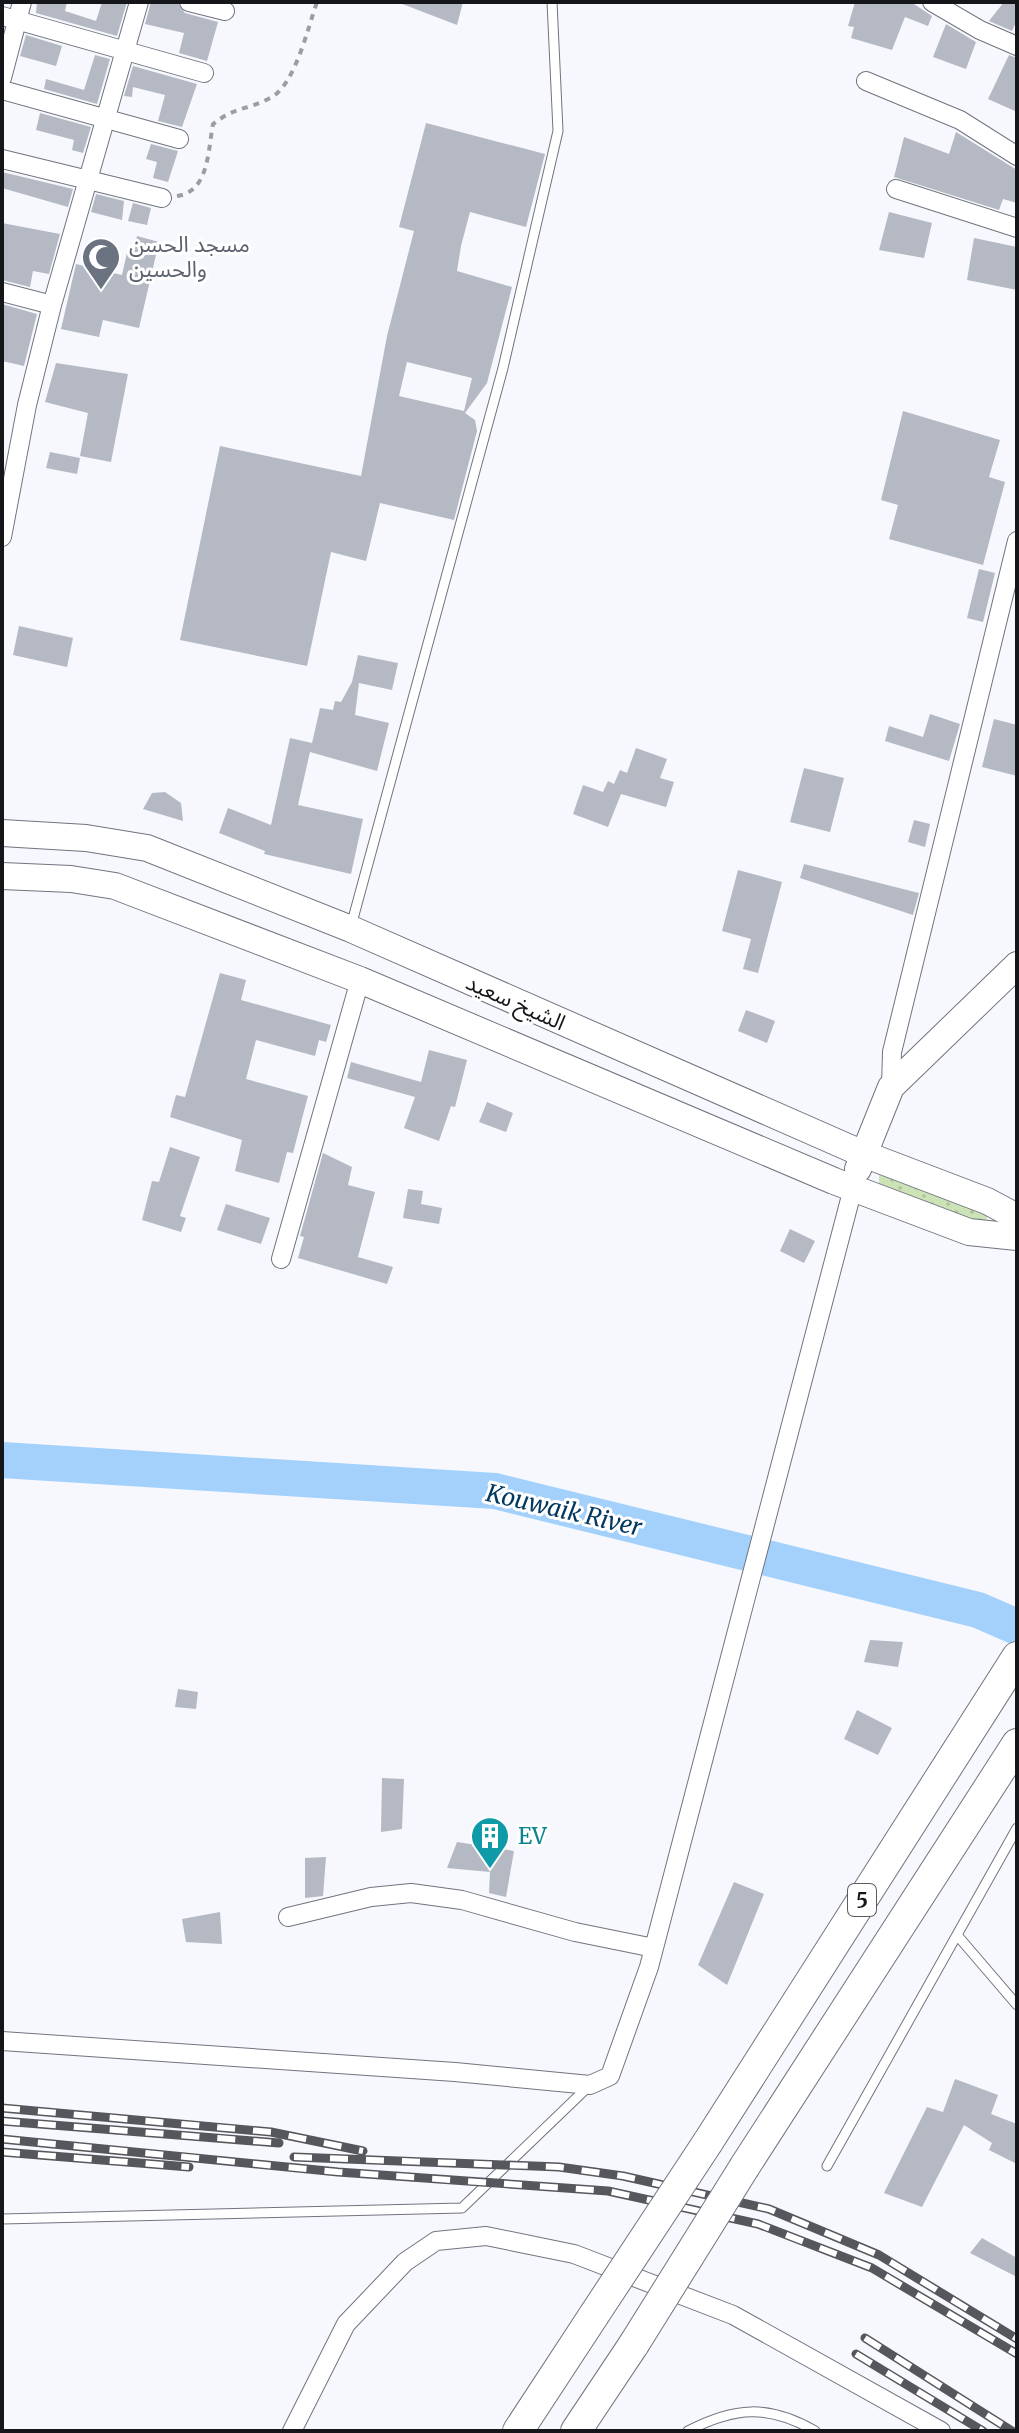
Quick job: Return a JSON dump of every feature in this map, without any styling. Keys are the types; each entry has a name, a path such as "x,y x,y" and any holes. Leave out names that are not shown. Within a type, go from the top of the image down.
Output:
{"highway":[{"name":"5","path":"518,2431 708,2142 1017,1657"},
{"name":"5","path":"576,2431 1017,1744"}],"main road":[{"name":"الشيخ سعيد","path":"2,833 86,838 147,848 351,929 861,1153 987,1201 1017,1217"},
{"name":"الشيخ سعيد","path":"2,876 71,879 115,886 360,980 853,1188 969,1232 1017,1237"},
{"path":"853,1188 861,1153 891,1087 1017,965"}],"street":[{"path":"2,537 27,405 52,305 72,243 103,118 139,2"},
{"path":"189,2 225,11"},
{"path":"932,2 980,30 1017,46"},
{"path":"2,78 14,13 124,52 204,73"},
{"path":"866,81 960,120 1017,156"},
{"path":"2,90 179,139"},
{"path":"2,159 162,198"},
{"path":"896,189 1017,228"},
{"path":"2,292 52,305"},
{"path":"891,1087 892,1052 1017,541"},
{"path":"281,1259 360,980"},
{"path":"2,2041 455,2072 590,2085 610,2076 654,1948 853,1188"},
{"path":"288,1917 371,1897 411,1893 462,1900 575,1932 654,1948"},
{"path":"292,2431 346,2324 405,2262 436,2241 486,2236 574,2254 733,2315 941,2431"}],"lane":[{"path":"351,929 503,368 558,131 552,2"},
{"path":"827,2166 1017,1828"},
{"path":"957,1935 1017,2005"},
{"path":"2,2219 462,2208 590,2085"},
{"path":"688,2431 720,2414 759,2410 815,2431"}],"path":[{"path":"162,198 186,195 201,183 213,124 232,110 273,98 290,78 317,2"}],"green space":[{"path":"879,1172 988,1214 985,1225 879,1189"}],"building":[{"path":"37,2 67,2 65,11 96,21 102,2 127,2 117,36 36,13"},
{"path":"151,2 177,2 185,13 218,22 207,61 179,53 184,33 145,24"},
{"path":"397,2 463,2 457,25"},
{"path":"855,2 911,2 932,16 928,26 905,17 892,50 851,38 854,27 848,26"},
{"path":"1004,2 1017,2 1017,20 1012,31 989,21"},
{"path":"946,24 976,42 966,69 933,57"},
{"path":"26,35 62,46 56,66 20,56"},
{"path":"95,55 110,59 97,104 44,89 46,79 84,90"},
{"path":"1009,55 1017,58 1017,112 988,99"},
{"path":"133,66 197,84 182,127 158,121 165,95 133,87 132,97 124,96"},
{"path":"40,113 91,127 83,153 72,150 74,140 36,130"},
{"path":"426,123 545,154 526,227 470,212 461,246 457,271 512,287 487,383 465,413 475,420 477,431 454,520 380,503 366,561 331,552 307,666 180,640 220,446 361,476 387,336 414,231 399,227","holes":["407,362 472,378 464,411 399,396"]},
{"path":"956,132 1017,170 1017,203 1003,199 999,210 894,177 904,137 949,154"},
{"path":"151,144 178,151 168,182 153,178 157,162 146,159"},
{"path":"2,172 73,189 68,207 2,188"},
{"path":"96,194 124,201 122,220 91,212"},
{"path":"133,203 151,208 147,225 128,221"},
{"path":"889,212 932,223 924,258 879,250"},
{"path":"2,223 60,234 49,274 33,271 30,287 2,280"},
{"path":"137,236 159,242 139,328 103,320 99,337 61,329 76,264 122,275 128,248 134,250"},
{"path":"974,238 1017,247 1017,290 967,280"},
{"path":"2,304 37,314 24,366 2,361"},
{"path":"56,363 128,374 111,462 80,456 88,413 45,402"},
{"path":"903,411 1000,440 989,477 1005,482 983,565 889,539 898,505 881,500"},
{"path":"50,452 80,458 77,474 46,468"},
{"path":"979,569 995,573 983,622 967,618"},
{"path":"19,626 73,638 67,667 13,655"},
{"path":"358,655 398,663 392,690 359,683 355,715 389,723 377,771 310,752 320,708 333,710 335,701 341,702 352,682"},
{"path":"930,714 960,724 949,761 885,741 889,726 923,737"},
{"path":"994,719 1017,725 1017,776 982,767"},
{"path":"290,738 312,743 298,805 363,819 351,874 264,854 265,851 219,833 228,808 271,825"},
{"path":"636,748 667,759 660,778 674,782 666,807 621,794 608,827 573,814 583,785 603,792 608,781 614,784 620,770 627,773"},
{"path":"804,768 844,778 830,832 790,822"},
{"path":"165,792 181,803 183,821 143,809 152,793"},
{"path":"914,820 930,824 925,847 908,842"},
{"path":"804,864 919,893 913,915 800,878"},
{"path":"738,870 782,882 758,973 743,969 751,939 722,931"},
{"path":"220,973 246,980 241,1000 331,1025 326,1042 319,1040 315,1056 256,1040 246,1079 308,1096 293,1153 287,1152 279,1183 235,1171 242,1140 170,1117 176,1095 185,1097"},
{"path":"746,1010 775,1021 767,1043 738,1031"},
{"path":"429,1050 467,1060 455,1107 451,1106 439,1141 404,1128 415,1097 347,1078 351,1062 421,1082"},
{"path":"487,1102 513,1113 506,1132 479,1122"},
{"path":"170,1147 200,1157 180,1216 186,1218 181,1232 142,1220 152,1181 159,1182"},
{"path":"323,1153 352,1167 348,1185 375,1192 358,1257 393,1267 387,1284 298,1258 304,1237 300,1236"},
{"path":"408,1189 423,1191 421,1204 442,1208 439,1224 403,1218"},
{"path":"226,1204 270,1218 261,1244 217,1230"},
{"path":"790,1229 815,1241 804,1263 780,1251"},
{"path":"870,1640 903,1642 898,1667 864,1662"},
{"path":"178,1689 198,1692 196,1709 175,1707"},
{"path":"857,1710 892,1728 878,1755 844,1739"},
{"path":"382,1778 404,1779 402,1829 381,1832"},
{"name":"EV","path":"457,1842 514,1851 506,1897 489,1893 490,1872 447,1868"},
{"path":"326,1857 323,1896 305,1898 305,1858"},
{"path":"734,1882 764,1894 727,1985 698,1965"},
{"path":"220,1912 222,1944 186,1942 182,1919"},
{"path":"955,2079 998,2095 991,2114 1017,2124 1017,2164 989,2150 992,2143 964,2125 922,2207 884,2193 927,2107 943,2112"},
{"path":"982,2238 1017,2258 1017,2277 970,2253"}],"waterway":[{"name":"Kouwaik River","path":"2,1460 495,1491 978,1610 1017,1627"}],"railway":[{"path":"2,2108 271,2132 363,2151"},
{"path":"2,2121 279,2143"},
{"path":"2,2139 338,2172 608,2191 758,2224 872,2268 1017,2354"},
{"path":"2,2152 189,2167"},
{"path":"294,2157 559,2167 623,2176 769,2209 879,2255 1017,2339"},
{"path":"865,2338 1012,2431"},
{"path":"856,2354 983,2431"}],"place":[{"name":"مسجد الحسن والحسين","path":"101,291"},
{"name":"EV","path":"490,1870"}]}
